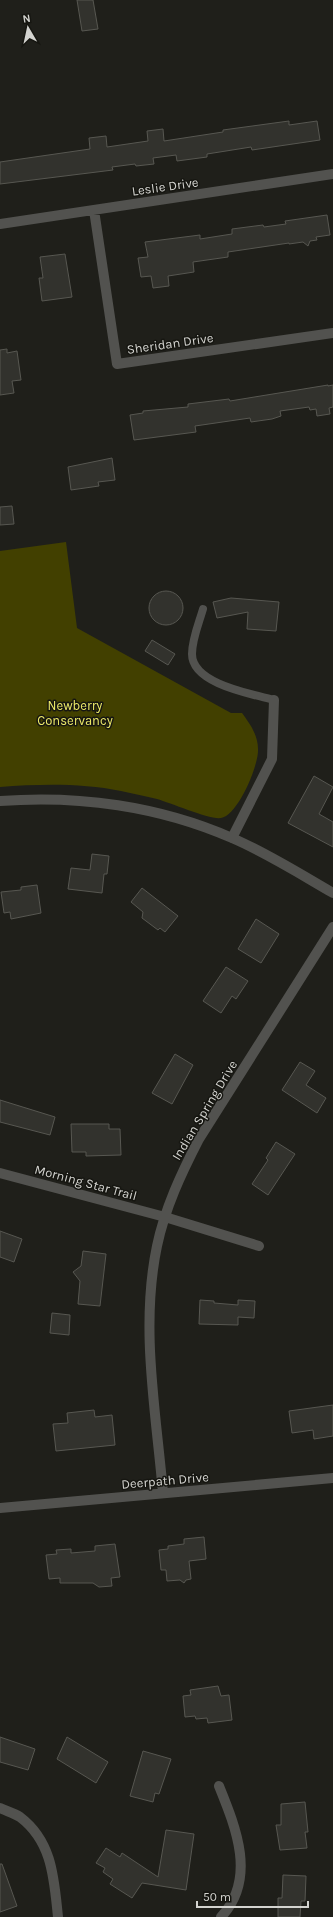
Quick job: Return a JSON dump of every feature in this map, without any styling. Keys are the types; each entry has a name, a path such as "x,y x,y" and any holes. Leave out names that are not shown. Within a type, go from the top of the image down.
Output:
{"street":[{"name":"Leslie Drive","path":"0,224 333,174"},
{"name":"Sheridan Drive","path":"94,210 117,364 333,333"},
{"path":"232,838 272,759 274,700"},
{"path":"0,801 60,799 136,808 176,818 232,838 270,856 333,893"},
{"name":"Indian Spring Drive","path":"163,1493 149,1322 151,1283 165,1217 182,1173 199,1139 333,927"},
{"name":"Morning Star Trail","path":"0,1173 165,1217 259,1246"},
{"name":"Deerpath Drive","path":"0,1508 333,1478"},
{"path":"219,1786 237,1831 241,1869 235,1897 221,1917"},
{"path":"0,1808 19,1817 40,1838 52,1866 58,1917"}],"lane":[{"path":"203,609 193,645 192,656 197,669 207,677 230,688 274,700"}],"green space":[{"name":"Newberry Conservancy","path":"66,542 77,628 231,713 242,713 251,726 258,744 255,766 240,799 228,815 221,818 216,818 190,811 157,799 106,788 76,785 30,785 0,787 0,551"}],"building":[{"path":"77,0 93,0 98,29 82,31"},
{"path":"289,121 289,125 317,121 320,140 252,150 251,147 207,154 207,157 177,161 176,155 153,158 154,164 136,166 135,164 112,167 113,170 0,184 0,162 90,149 89,138 106,136 107,147 148,141 147,131 163,129 164,141 223,132 223,130"},
{"path":"327,215 330,235 316,237 317,240 310,241 308,246 303,242 289,243 228,252 228,257 193,262 194,272 168,276 169,286 153,288 151,276 141,277 138,258 148,257 145,242 200,235 200,239 232,234 232,229 286,224 285,221"},
{"path":"65,254 72,297 42,301 39,278 43,278 40,257"},
{"path":"7,349 7,353 17,351 21,380 12,381 14,393 0,395 0,350"},
{"path":"333,385 333,407 329,408 330,414 317,416 316,409 310,410 309,407 280,411 281,416 272,419 251,422 250,418 195,426 196,432 134,440 130,415 143,413 143,411 188,407 188,404 229,399 230,401"},
{"path":"112,458 115,480 98,482 99,486 71,490 68,467"},
{"path":"12,506 14,524 0,525 0,507"},
{"path":"166,591 178,596 183,608 178,620 166,625 154,620 149,608 154,596"},
{"path":"231,598 279,602 276,631 247,629 248,612 217,618 213,602"},
{"path":"152,640 175,654 168,665 145,651"},
{"path":"314,776 333,787 319,814 333,822 333,847 288,823"},
{"path":"92,854 109,856 107,874 104,874 102,893 68,889 71,868 90,870"},
{"path":"37,885 41,913 11,919 10,912 4,913 1,892 21,890 21,887"},
{"path":"142,888 178,916 165,932 160,928 158,930 142,918 143,912 131,902"},
{"path":"256,919 279,934 261,963 238,949"},
{"path":"226,967 248,981 236,999 232,996 221,1013 203,1001"},
{"path":"175,1054 193,1065 172,1104 152,1093"},
{"path":"300,1062 315,1071 306,1085 326,1098 317,1113 282,1090"},
{"path":"0,1100 55,1117 50,1135 0,1122"},
{"path":"71,1124 109,1124 109,1129 120,1129 121,1155 86,1156 86,1152 72,1152"},
{"path":"276,1142 295,1154 268,1195 252,1184 268,1160 266,1158"},
{"path":"0,1231 22,1239 14,1262 0,1257"},
{"path":"83,1251 106,1254 100,1306 78,1304 80,1281 73,1272 81,1266"},
{"path":"200,1300 238,1305 238,1300 255,1301 254,1318 238,1317 238,1325 199,1324"},
{"path":"52,1313 70,1315 69,1335 50,1333"},
{"path":"333,1405 333,1436 314,1439 313,1430 292,1433 289,1411"},
{"path":"94,1410 95,1417 112,1415 115,1445 56,1451 53,1424 68,1423 67,1413"},
{"path":"204,1537 206,1559 189,1561 191,1579 186,1580 184,1583 180,1580 167,1581 166,1570 161,1570 159,1550 168,1549 168,1546 184,1544 184,1539"},
{"path":"115,1544 120,1577 111,1578 112,1586 99,1587 93,1583 60,1583 60,1578 49,1579 46,1555 57,1554 56,1550 71,1549 71,1553 95,1551 95,1546"},
{"path":"218,1686 221,1696 229,1695 232,1720 208,1723 207,1718 196,1719 195,1716 185,1717 183,1696 191,1695 190,1690"},
{"path":"0,1737 35,1749 28,1770 0,1762"},
{"path":"67,1737 108,1762 96,1783 57,1759"},
{"path":"143,1751 171,1759 159,1794 155,1793 153,1802 130,1796"},
{"path":"305,1802 308,1832 305,1832 307,1848 280,1850 276,1825 281,1825 281,1804"},
{"path":"166,1830 194,1834 186,1890 142,1883 132,1898 110,1884 113,1879 103,1872 105,1868 96,1863 106,1848 120,1857 122,1853 158,1877"},
{"path":"0,1864 2,1864 17,1906 0,1912"},
{"path":"283,1875 306,1876 305,1901 301,1901 300,1917 278,1917 278,1898 282,1898"}]}
